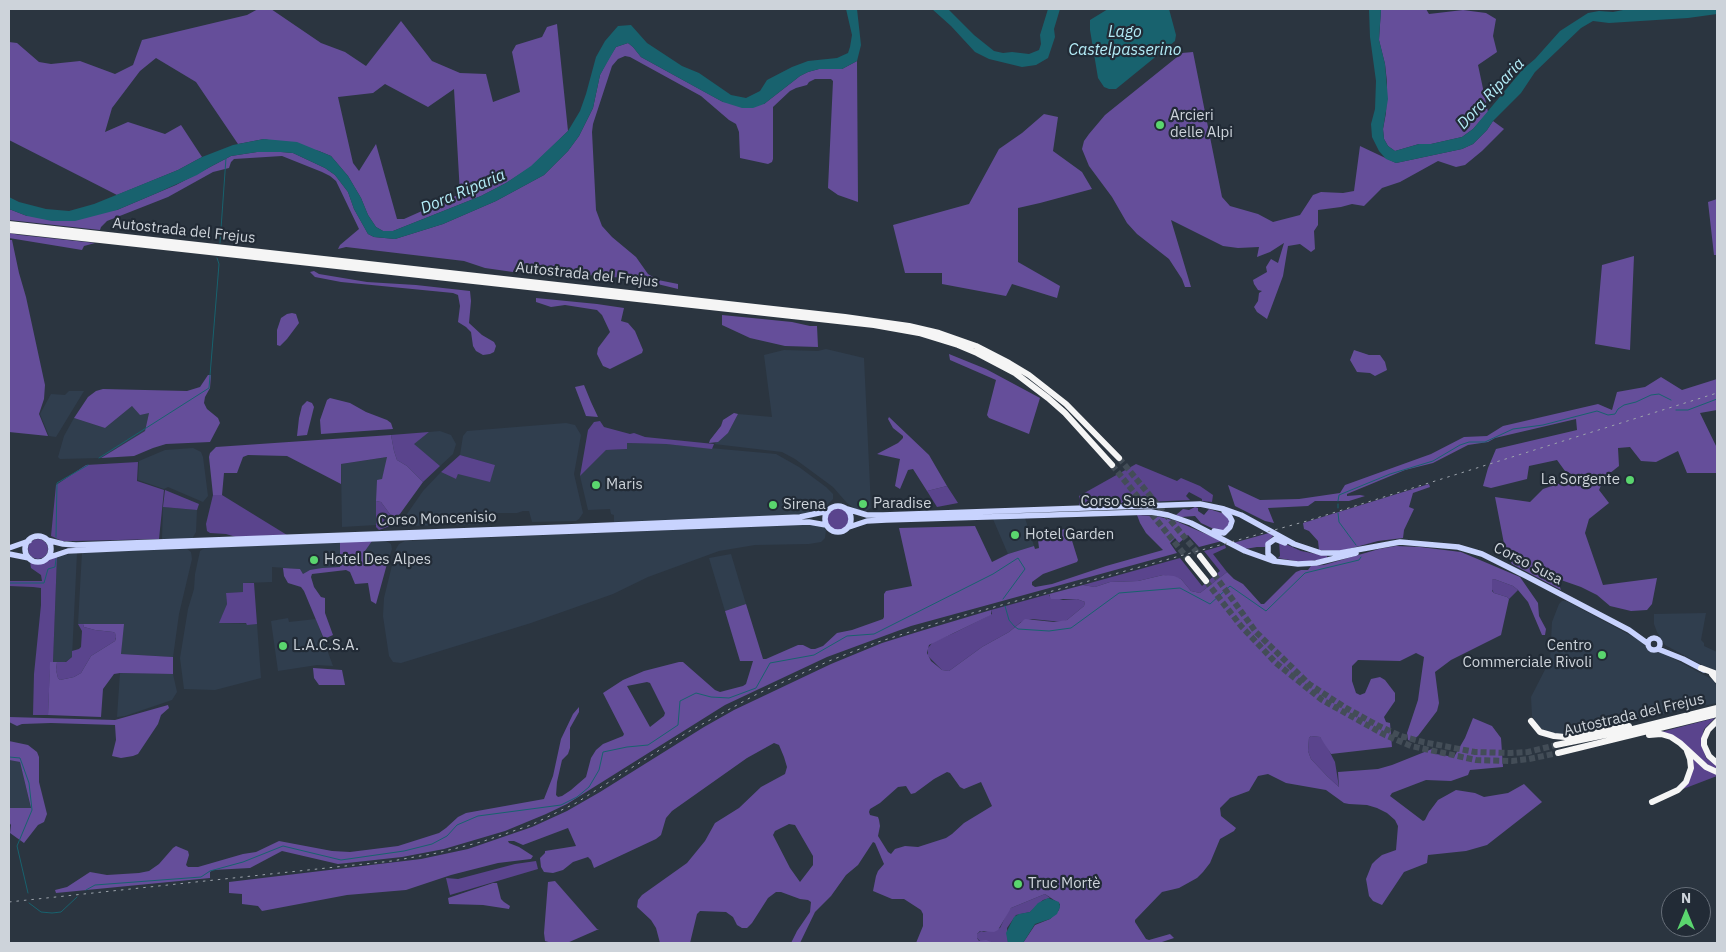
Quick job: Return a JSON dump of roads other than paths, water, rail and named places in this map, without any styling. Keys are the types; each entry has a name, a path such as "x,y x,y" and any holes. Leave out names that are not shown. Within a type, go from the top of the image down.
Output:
{"highway":[{"name":"Autostrada del Frejus","path":"9,224 874,325 928,336 977,353 1015,373 1065,413 1112,465"},
{"name":"Autostrada del Frejus","path":"9,230 862,318 924,329 976,346 1009,362 1066,404 1119,458"},
{"path":"1200,556 1214,574"},
{"path":"1188,559 1206,581"},
{"path":"1701,668 1716,676"},
{"name":"Autostrada del Frejus","path":"1556,745 1717,708"},
{"name":"Autostrada del Frejus","path":"1558,753 1717,714"},
{"path":"1532,720 1540,732 1565,737 1649,722 1662,722"},
{"path":"1717,721 1708,730 1704,740 1709,756 1717,763"},
{"path":"1594,745 1607,745 1656,734 1671,737 1706,767 1717,772"},
{"path":"1652,802 1678,790 1686,782 1690,773 1691,763 1685,748"}],"main road":[{"name":"Corso Susa","path":"875,518 1180,504 1208,505 1241,515 1308,550 1334,554 1393,542 1414,542 1449,545 1473,551 1524,575 1649,641"},
{"path":"1191,523 1200,524 1216,532 1224,533 1229,529 1232,521 1229,514 1208,505"},
{"path":"835,506 875,518 838,532 826,525 825,519 828,511 835,506"},
{"path":"847,509 852,519 849,527"},
{"name":"Corso Moncenisio","path":"47,540 76,545 800,517 828,511"},
{"name":"Corso Susa","path":"875,518 1140,512 1160,514 1191,523 1254,555 1273,561 1298,564 1324,562 1379,545"},
{"name":"Corso Moncenisio","path":"47,558 68,551 127,548 809,522 826,525"},
{"path":"9,548 38,536 47,540 51,551 47,558 40,562 9,554"},
{"path":"1298,564 1271,558 1267,552 1268,544 1273,540 1278,540 1297,549 1308,550"},
{"path":"28,541 26,552 29,558"},
{"path":"1659,646 1651,649 1649,641 1656,638 1659,646 1701,668"}],"water":[{"path":"846,9 857,9 861,45 857,61 842,69 819,69 808,72 764,104 753,108 742,108 723,102 641,57 628,43 616,47 600,75 593,108 579,136 568,151 544,175 496,201 443,224 395,239 374,237 368,234 354,209 348,192 335,175 325,168 293,153 281,152 257,152 231,156 197,175 117,210 75,221 52,221 27,216 9,209 9,197 19,202 46,209 69,211 94,204 178,170 202,157 233,145 264,139 297,142 331,156 348,176 376,227 383,231 393,231 481,196 506,183 531,166 568,131 580,111 596,57 605,41 618,26 631,25 647,43 682,66 699,73 731,95 746,98 760,91 767,80 792,67 808,61 837,58 848,53 852,35"},
{"path":"932,9 948,9 974,35 994,51 1029,54 1039,50 1041,44 1040,35 1048,9 1060,9 1054,29 1055,37 1048,58 1036,65 1022,67 989,59 975,52"},
{"name":"Lago Castelpasserino","path":"1108,9 1169,9 1176,35 1175,41 1116,89 1104,87 1098,78 1090,30 1090,20"},
{"path":"1369,9 1381,9 1379,40 1385,64 1388,99 1383,129 1384,139 1388,146 1395,151 1419,144 1431,144 1462,137 1473,129 1523,69 1535,59 1560,31 1588,13 1628,9 1717,9 1717,14 1688,18 1609,23 1593,21 1581,28 1535,72 1521,93 1473,144 1462,149 1396,163 1386,159 1379,151 1372,137 1371,124 1375,109 1376,81 1370,37"},
{"path":"1048,898 1059,902 1060,907 1057,914 1050,919 1035,924 1023,943 1008,943 1006,933 1014,917 1030,912 1038,903"}],"waterway":[{"path":"220,243 226,158"},
{"path":"99,458 209,388 219,264 217,258"},
{"path":"1338,501 1339,495 1390,474 1433,461 1460,445 1469,442 1485,442 1513,429 1543,425 1597,411 1608,415 1615,414 1624,405 1651,395 1659,394 1671,400"},
{"path":"1676,410 1688,410 1717,399"},
{"path":"56,537 57,483 88,465"},
{"path":"1338,513 1339,522 1356,545"},
{"path":"1005,606 1009,620 1018,629 1049,631 1071,628 1119,593 1180,588 1210,604 1230,586 1266,611 1305,573 1359,560 1361,557"},
{"path":"86,890 95,885 201,877 210,871 243,862 283,846 341,860 404,851 432,844 447,836 457,825 478,816 561,805 577,797 589,787 599,770 603,752 648,745 678,725 680,701 696,693 711,697 729,698 756,688 770,663 814,655 847,636 874,634 993,574 1018,558 1025,569 1003,599"},
{"path":"9,583 44,583 48,569 55,567 56,559"},
{"path":"9,757 20,758 29,783 32,810 17,846 28,893"},
{"path":"29,903 41,912 61,912 77,897"}],"tunnel":[{"path":"1119,458 1200,556"},
{"path":"1112,465 1188,559"},
{"path":"1214,574 1256,632 1309,684 1377,725 1401,736 1475,752 1528,752 1556,745"},
{"path":"1206,581 1241,626 1276,663 1322,700 1385,735 1411,746 1476,760 1512,761 1558,753"}],"railway":[{"path":"9,902 392,861 437,853 481,842 531,825 576,803 688,732 757,694 829,661 875,643 947,620 1307,521 1717,393"}],"place":[{"name":"Arcieri delle Alpi","path":"1160,125"},
{"name":"La Sorgente","path":"1630,480"},
{"name":"Maris","path":"596,485"},
{"name":"Paradise","path":"863,504"},
{"name":"Sirena","path":"773,505"},
{"name":"Hotel Garden","path":"1015,535"},
{"name":"Hotel Des Alpes","path":"314,560"},
{"name":"L.A.C.S.A.","path":"283,646"},
{"name":"Centro Commerciale Rivoli","path":"1602,655"},
{"name":"Truc Mortè","path":"1018,884"}],"water label":[{"name":"Dora Riparia","path":"1491,94"},
{"name":"Dora Riparia","path":"463,192"}]}
